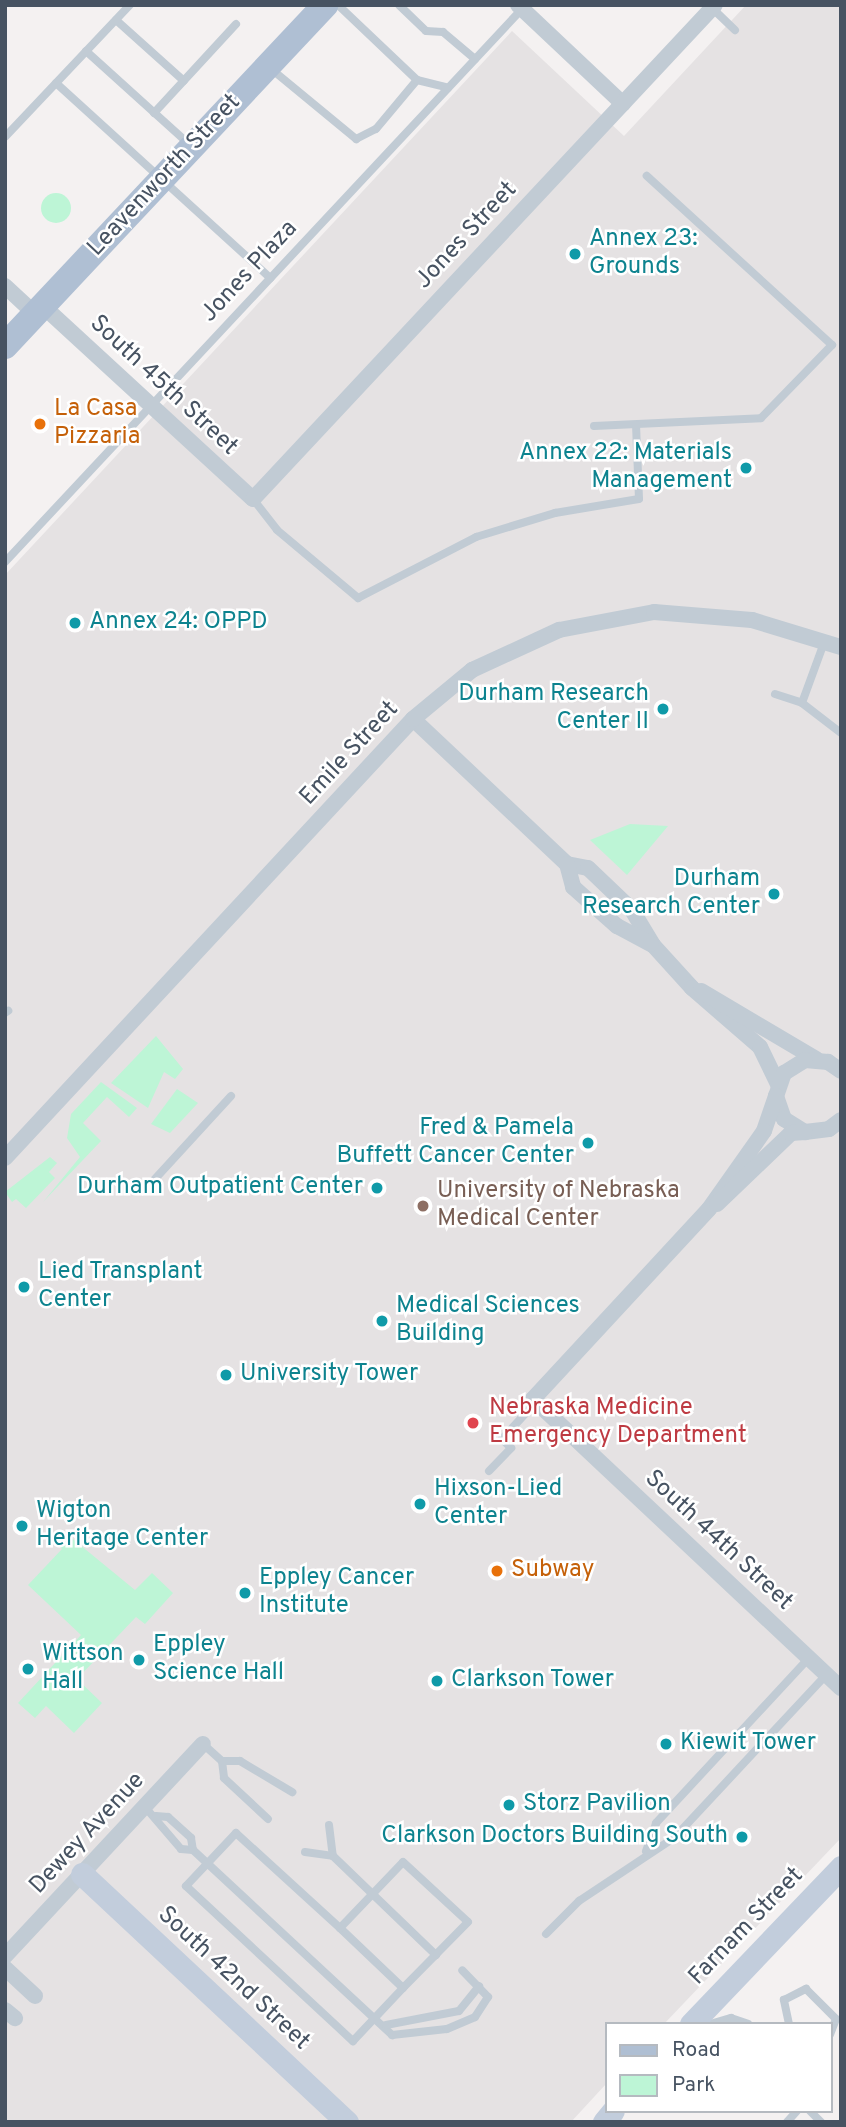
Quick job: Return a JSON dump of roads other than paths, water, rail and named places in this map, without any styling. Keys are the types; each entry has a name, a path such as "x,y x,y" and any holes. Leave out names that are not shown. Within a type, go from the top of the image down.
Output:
{"main road":[{"name":"Leavenworth Street","path":"5,346 325,5"},
{"name":"Farnam Street","path":"693,2022 841,1867"},
{"name":"South 42nd Street","path":"82,1874 347,2122"}],"street":[{"path":"520,7 623,104"},
{"name":"Jones Street","path":"253,499 714,7"},
{"name":"South 45th Street","path":"5,286 39,310 151,406 253,499"},
{"name":"Emile Street","path":"5,1158 413,719 472,670 589,621 654,612 722,614 833,644"},
{"path":"413,719 568,864 588,868 632,909 653,946 692,988 760,1047 777,1090 784,1119 805,1132"},
{"path":"568,864 573,887 617,926 653,946"},
{"path":"692,988 727,1001 816,1059 841,1071"},
{"path":"709,1209 764,1131 777,1090 793,1065 816,1059"},
{"path":"535,1400 709,1209 791,1133 829,1129 841,1120"},
{"name":"South 44th Street","path":"535,1400 841,1688"},
{"name":"Dewey Avenue","path":"5,1956 82,1874 150,1812 203,1744"},
{"path":"5,1968 35,1996"}],"lane":[{"path":"5,137 130,5"},
{"path":"338,5 417,80 448,88"},
{"path":"399,5 426,31 443,32 475,59"},
{"name":"Jones Plaza","path":"5,562 475,59 520,7"},
{"path":"714,7 735,30"},
{"path":"116,20 184,81"},
{"path":"154,113 236,24"},
{"path":"86,51 192,147"},
{"path":"268,66 356,139 376,129 417,80"},
{"path":"56,83 270,278"},
{"path":"594,426 761,418 836,346 647,176"},
{"path":"253,499 277,530 358,598 476,537 555,513 639,499 636,425"},
{"path":"802,703 833,644"},
{"path":"775,694 802,703 841,733"},
{"path":"154,1180 231,1096"},
{"path":"489,1471 511,1448 502,1439 535,1400"},
{"path":"646,1852 656,1823 808,1658"},
{"path":"546,1934 646,1852 674,1838 827,1675"},
{"path":"203,1744 222,1761 224,1778 268,1819"},
{"path":"222,1761 240,1761 292,1792"},
{"path":"150,1812 181,1849 193,1850"},
{"path":"150,1812 168,1817 191,1838 193,1850 373,2020 386,2025 459,2011 479,1986"},
{"path":"329,1825 332,1856"},
{"path":"340,1928 403,1862 468,1922 352,2041 186,1886 236,1833 403,1988"},
{"path":"305,1852 332,1856 436,1955"},
{"path":"386,2025 392,2035 404,2036 460,2026 484,2007 488,1997 462,1970"},
{"path":"789,2022 784,2000 806,1989 836,2019 832,2030"},
{"path":"717,2022 731,2018 742,2022"}],"place":[{"name":"Annex 23: Grounds","path":"575,254"},
{"name":"La Casa Pizzaria","path":"40,424"},
{"name":"Annex 22: Materials Management","path":"746,468"},
{"name":"Annex 24: OPPD","path":"75,623"},
{"name":"Durham Research Center II","path":"663,709"},
{"name":"Durham Research Center","path":"774,894"},
{"name":"Fred & Pamela Buffett Cancer Center","path":"588,1143"},
{"name":"Durham Outpatient Center","path":"377,1188"},
{"name":"University of Nebraska Medical Center","path":"423,1206"},
{"name":"Lied Transplant Center","path":"24,1287"},
{"name":"Medical Sciences Building","path":"382,1321"},
{"name":"University Tower","path":"226,1375"},
{"name":"Nebraska Medicine Emergency Department","path":"473,1423"},
{"name":"Hixson-Lied Center","path":"420,1504"},
{"name":"Wigton Heritage Center","path":"22,1526"},
{"name":"Subway","path":"497,1571"},
{"name":"Eppley Cancer Institute","path":"245,1593"},
{"name":"Eppley Science Hall","path":"139,1660"},
{"name":"Wittson Hall","path":"28,1669"},
{"name":"Clarkson Tower","path":"437,1681"},
{"name":"Kiewit Tower","path":"666,1744"},
{"name":"Storz Pavilion","path":"509,1805"},
{"name":"Clarkson Doctors Building South","path":"742,1837"}]}
